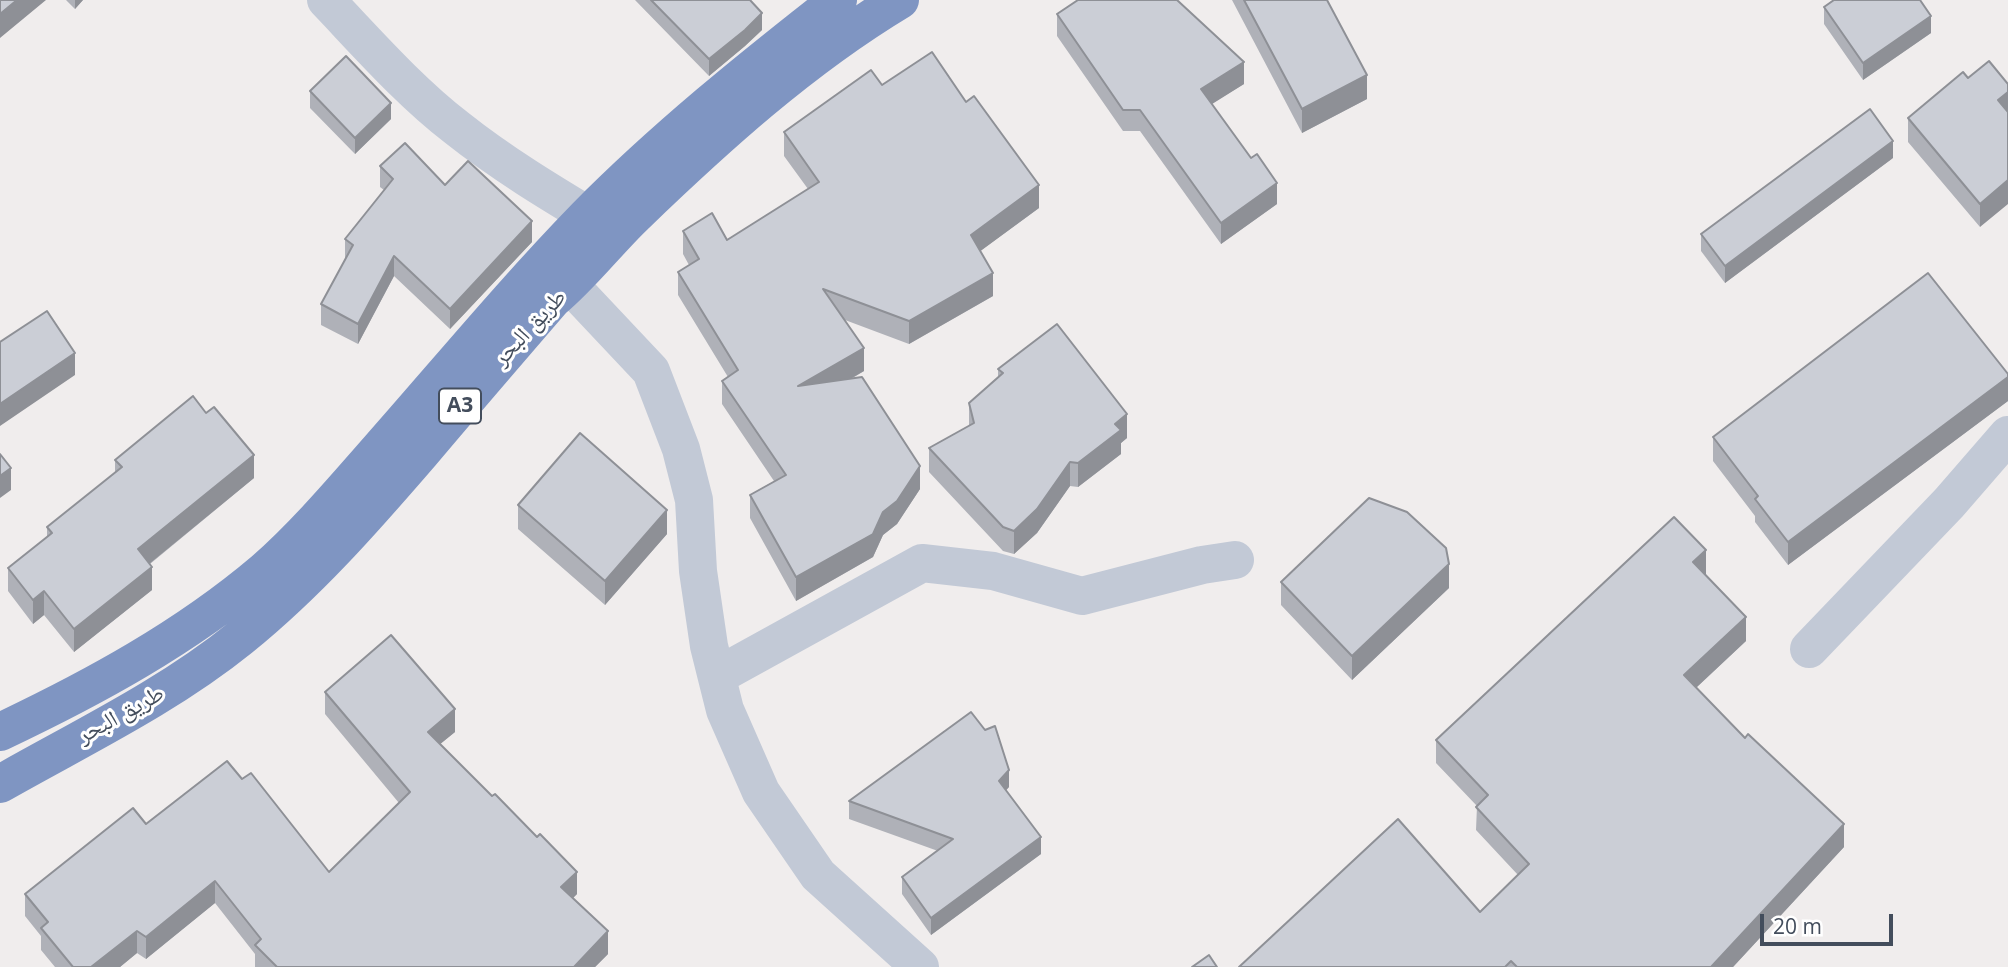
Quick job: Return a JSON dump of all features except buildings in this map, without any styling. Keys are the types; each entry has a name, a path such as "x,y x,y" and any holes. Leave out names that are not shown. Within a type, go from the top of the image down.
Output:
{"highway":[{"name":"طريق البحر","path":"0,732 63,702 137,660 215,609 264,570 312,526 557,274 602,224 662,146 764,57 838,0"},
{"name":"طريق البحر","path":"602,224 692,160 781,84 900,0"},
{"name":"طريق البحر","path":"0,783 152,699 198,670 290,595 346,539 552,300 557,274"}],"street":[{"path":"326,0 421,98 457,129 602,224"},
{"path":"557,274 651,371 677,436 694,500 698,571 709,646 726,710 761,792 818,875 920,967"},
{"path":"1809,649 1940,512 2008,435"},
{"path":"717,676 922,563 993,571 1082,596 1235,559"}]}
